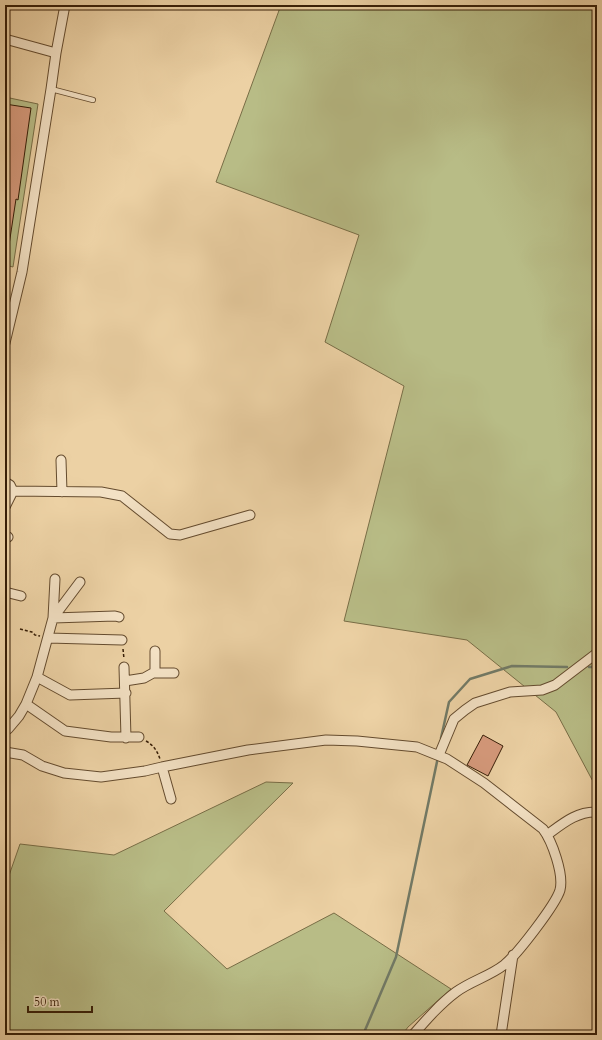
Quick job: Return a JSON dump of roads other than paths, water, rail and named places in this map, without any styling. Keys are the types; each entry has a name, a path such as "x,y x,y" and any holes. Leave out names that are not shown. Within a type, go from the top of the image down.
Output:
{"street":[{"path":"5,343 22,272 52,89 56,53 65,5"},
{"path":"5,39 56,53"},
{"path":"61,460 62,492"},
{"path":"5,482 13,491"},
{"path":"13,491 101,492 122,496 170,534 180,535 250,515"},
{"path":"5,507 13,491"},
{"path":"5,730 8,729 19,716 26,704 37,677 53,618 55,579"},
{"path":"53,618 80,582"},
{"path":"5,592 21,596"},
{"path":"53,618 119,617"},
{"path":"48,638 122,640"},
{"path":"155,650 155,673"},
{"path":"436,754 454,719 475,703 510,692 542,690 555,685 597,653"},
{"path":"124,667 126,693 126,738"},
{"path":"125,681 144,678 151,673 174,673"},
{"path":"37,677 70,695 126,693"},
{"path":"26,704 65,731 111,737 126,738 139,736"},
{"path":"5,752 23,755 42,766 64,773 94,777 107,777 145,771 248,750 326,740 357,741 417,747 436,754 484,783 543,830 547,835 561,874 560,889 557,897 531,935 514,955 502,966 456,992 432,1012 413,1035"},
{"path":"162,767 171,799"},
{"path":"547,835 571,818 590,812 597,812"},
{"path":"501,1035 514,955"}],"lane":[{"path":"52,89 93,100"}],"waterway":[{"path":"441,738 449,702 470,679 512,666 567,667"},
{"path":"589,667 597,667"},
{"path":"363,1035 396,957 438,757"}]}
